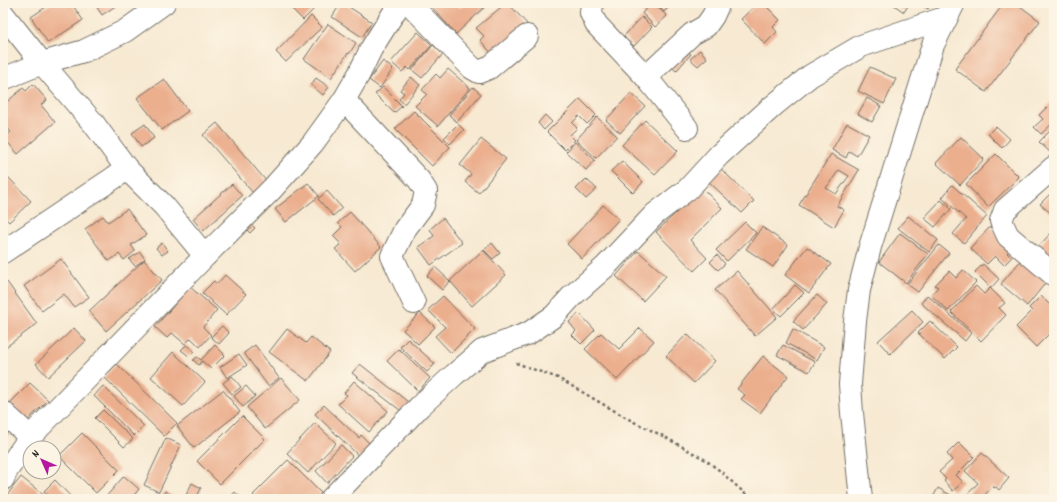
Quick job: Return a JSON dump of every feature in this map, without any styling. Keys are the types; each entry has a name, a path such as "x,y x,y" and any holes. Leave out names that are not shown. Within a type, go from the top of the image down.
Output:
{"street":[{"path":"3,79 42,62 84,51 125,31 164,3"},
{"path":"3,479 7,470 30,437 272,189 313,143 344,100 371,49 400,3"},
{"path":"409,3 472,68 479,72 489,68 527,36"},
{"path":"592,3 591,13 596,24 646,77 687,128"},
{"path":"646,77 692,34 706,26 719,3"},
{"path":"331,499 420,406 482,351 529,333 554,316 572,296 605,267 655,214 688,189 719,155 773,106 810,76 861,46 951,10"},
{"path":"861,499 850,384 859,290 870,247 933,45 951,10"},
{"path":"3,14 94,124 127,169 164,206 205,256"},
{"path":"344,100 419,180 426,191 423,205 405,229 392,256 414,303"},
{"path":"1054,167 1005,210 1001,221 1008,236 1054,275"},
{"path":"3,252 127,169"},
{"path":"3,412 30,437"}],"path":[{"path":"482,351 558,378 632,421 663,436 704,459 719,470 751,499"}],"building":[{"path":"52,3 71,3 83,20 48,43 31,17"},
{"path":"94,3 120,3 102,15"},
{"path":"286,3 308,3 314,9 303,20"},
{"path":"341,3 372,22 362,37 332,17"},
{"path":"428,3 456,3 460,8 465,3 489,3 456,34"},
{"path":"506,3 508,3 528,25 493,55 480,40 484,36 476,28"},
{"path":"653,3 667,16 655,27 642,13"},
{"path":"655,3 673,3 664,12"},
{"path":"758,3 763,3 780,20 773,27 777,32 765,44 741,19"},
{"path":"891,3 910,3 904,12"},
{"path":"919,3 931,3 928,9"},
{"path":"1004,3 1016,3 1040,21 986,92 955,69"},
{"path":"311,16 322,27 286,62 276,52"},
{"path":"642,17 652,27 634,46 623,37"},
{"path":"328,24 356,43 331,78 304,59"},
{"path":"418,32 432,45 410,70 407,67 402,72 391,62"},
{"path":"433,45 443,54 422,78 412,70"},
{"path":"680,45 691,54 676,71 666,62"},
{"path":"700,50 707,58 698,66 690,59"},
{"path":"383,61 393,69 380,88 369,80"},
{"path":"870,67 896,79 884,104 858,91"},
{"path":"448,69 470,88 438,126 415,106 427,94 422,90 436,74 440,78"},
{"path":"411,77 420,85 404,104 399,99 404,93 400,90"},
{"path":"316,78 329,87 323,95 311,85"},
{"path":"164,79 188,111 162,130 137,98"},
{"path":"33,84 47,100 41,105 55,122 18,154 4,138 11,132 3,123 3,101 6,99 8,101 23,88 26,91"},
{"path":"383,87 402,106 394,113 375,94"},
{"path":"473,87 481,94 457,122 449,115"},
{"path":"631,93 645,106 620,133 606,120"},
{"path":"867,98 881,106 872,122 858,114"},
{"path":"580,99 596,115 587,124 579,116 572,123 577,128 570,135 575,140 565,150 547,132"},
{"path":"1054,100 1054,122 1041,134 1034,127 1043,119 1039,115"},
{"path":"414,111 450,147 432,166 395,129"},
{"path":"545,115 552,122 544,130 538,123"},
{"path":"597,117 617,136 596,158 576,140"},
{"path":"645,120 678,151 655,175 622,145"},
{"path":"217,123 267,182 253,193 203,135"},
{"path":"847,123 869,135 857,156 849,151 846,158 832,150"},
{"path":"145,124 154,138 141,147 132,133"},
{"path":"458,124 464,130 450,144 444,138"},
{"path":"996,126 1010,139 1002,148 988,134"},
{"path":"1054,127 1054,150 1051,153 1039,142"},
{"path":"961,137 984,159 960,185 936,163"},
{"path":"481,139 506,159 479,193 465,182 471,174 460,165"},
{"path":"575,142 595,160 586,170 566,152"},
{"path":"831,154 859,170 837,206 844,210 834,227 799,205","holes":["839,170 849,176 836,194 826,188"]},
{"path":"996,154 1019,177 988,207 966,184"},
{"path":"622,161 643,182 633,193 611,171"},
{"path":"720,168 754,201 742,213 708,181"},
{"path":"8,177 31,201 9,222 3,216 3,182"},
{"path":"586,179 597,189 586,199 576,189"},
{"path":"308,183 319,196 286,222 275,209"},
{"path":"232,184 242,196 203,231 193,219"},
{"path":"952,185 987,216 964,243 953,234 966,219 942,198"},
{"path":"702,188 722,208 690,240 707,258 694,271 656,232"},
{"path":"1054,190 1054,216 1040,204"},
{"path":"327,191 342,208 333,216 318,199"},
{"path":"941,200 951,209 935,227 924,218"},
{"path":"603,205 619,219 582,259 567,244"},
{"path":"127,209 146,235 131,245 135,251 124,260 119,254 109,261 85,229 103,216 108,222"},
{"path":"350,212 381,247 355,271 335,249 341,244 333,236 342,227 338,223"},
{"path":"908,216 938,240 929,252 898,228"},
{"path":"443,218 462,243 431,265 418,247 434,236 430,229"},
{"path":"249,222 255,228 250,233 244,227"},
{"path":"745,222 756,233 727,261 716,250"},
{"path":"762,227 788,245 773,267 746,249"},
{"path":"990,227 1012,247 1007,253 1012,257 1004,265 995,256 987,264 970,248"},
{"path":"900,233 928,254 906,283 879,262"},
{"path":"1050,234 1054,237 1054,255 1049,260 1037,248"},
{"path":"162,243 168,251 162,255 156,248"},
{"path":"492,243 500,253 493,259 484,250"},
{"path":"939,245 949,253 918,292 907,284"},
{"path":"807,247 831,264 809,293 785,275"},
{"path":"483,250 506,275 472,306 450,281"},
{"path":"638,251 666,276 643,301 616,276"},
{"path":"140,252 145,259 135,266 129,259"},
{"path":"717,255 725,264 718,270 710,262"},
{"path":"61,259 89,297 74,307 64,294 42,311 24,286"},
{"path":"1022,259 1047,281 1027,306 1001,284"},
{"path":"144,260 162,280 106,331 89,311"},
{"path":"983,264 999,279 991,288 975,272"},
{"path":"435,267 450,281 442,290 427,276"},
{"path":"963,270 976,282 948,311 931,295 938,287 935,285 949,271 956,278"},
{"path":"737,271 777,317 755,336 715,290"},
{"path":"225,275 246,294 226,315 202,293 214,281 217,284"},
{"path":"7,282 37,324 3,349 3,286"},
{"path":"795,285 804,293 781,316 773,309"},
{"path":"976,286 984,294 990,288 1005,303 999,308 1006,315 981,341 951,312"},
{"path":"190,287 217,310 203,327 211,335 200,347 191,338 185,344 172,333 167,338 155,327"},
{"path":"817,295 827,304 803,330 793,321"},
{"path":"927,295 971,333 965,341 921,303"},
{"path":"443,296 475,329 451,353 435,336 445,327 428,310"},
{"path":"1041,296 1054,309 1054,329 1036,347 1016,327 1032,311 1029,308"},
{"path":"912,310 923,322 890,354 878,341"},
{"path":"420,313 435,327 418,344 403,330"},
{"path":"579,313 595,330 581,344 572,335 576,331 569,322"},
{"path":"930,321 957,347 945,359 918,333"},
{"path":"222,326 229,333 219,344 211,337"},
{"path":"74,328 86,341 48,377 36,364"},
{"path":"640,328 654,341 617,380 585,349 601,333 619,349"},
{"path":"287,329 306,343 311,337 330,352 308,381 269,352"},
{"path":"793,329 824,347 817,360 786,343"},
{"path":"687,334 715,361 694,383 666,356"},
{"path":"408,339 435,364 427,372 400,347"},
{"path":"186,345 194,351 189,356 181,350"},
{"path":"215,345 225,355 211,369 202,361 199,365 193,360 197,357 201,360"},
{"path":"255,345 279,378 268,386 244,353"},
{"path":"783,345 815,362 809,372 777,355"},
{"path":"399,349 430,378 418,391 387,361"},
{"path":"173,352 205,382 183,406 151,377"},
{"path":"239,354 247,365 227,378 220,367"},
{"path":"763,356 788,376 760,413 741,399 745,395 737,389"},
{"path":"117,364 177,423 164,436 104,377"},
{"path":"360,364 412,405 405,414 352,373"},
{"path":"232,376 241,387 232,394 223,383"},
{"path":"281,378 300,400 265,429 247,407"},
{"path":"354,381 388,411 369,432 338,404 347,395 344,393"},
{"path":"30,383 48,400 28,420 10,403"},
{"path":"103,386 144,426 134,436 94,396"},
{"path":"246,386 255,396 243,407 234,396"},
{"path":"223,390 240,412 194,448 177,426"},
{"path":"324,405 359,438 361,435 372,446 361,458 315,414"},
{"path":"103,410 133,439 124,447 95,418"},
{"path":"242,416 265,439 220,484 197,461"},
{"path":"3,423 10,427 5,437 3,436"},
{"path":"315,423 336,443 308,473 287,453"},
{"path":"82,433 119,470 96,493 62,459 62,453"},
{"path":"166,438 181,445 159,492 144,485"},
{"path":"959,442 974,457 956,475 963,482 953,491 944,481 946,479 939,472 952,460 947,454"},
{"path":"341,445 352,456 327,483 316,471"},
{"path":"982,453 1009,478 999,490 993,486 981,499 969,499 966,496 978,483 965,471"},
{"path":"288,460 325,497 323,499 301,499 298,496 295,499 257,499 253,495"},
{"path":"124,476 139,489 131,499 104,499"},
{"path":"21,477 22,480 25,480 45,496 43,499 4,499"},
{"path":"55,480 73,499 51,499 44,491"},
{"path":"192,483 201,488 196,499 184,499"},
{"path":"938,488 956,498 932,499"},
{"path":"165,491 178,499 160,499"},
{"path":"235,492 242,499 228,499"}]}
